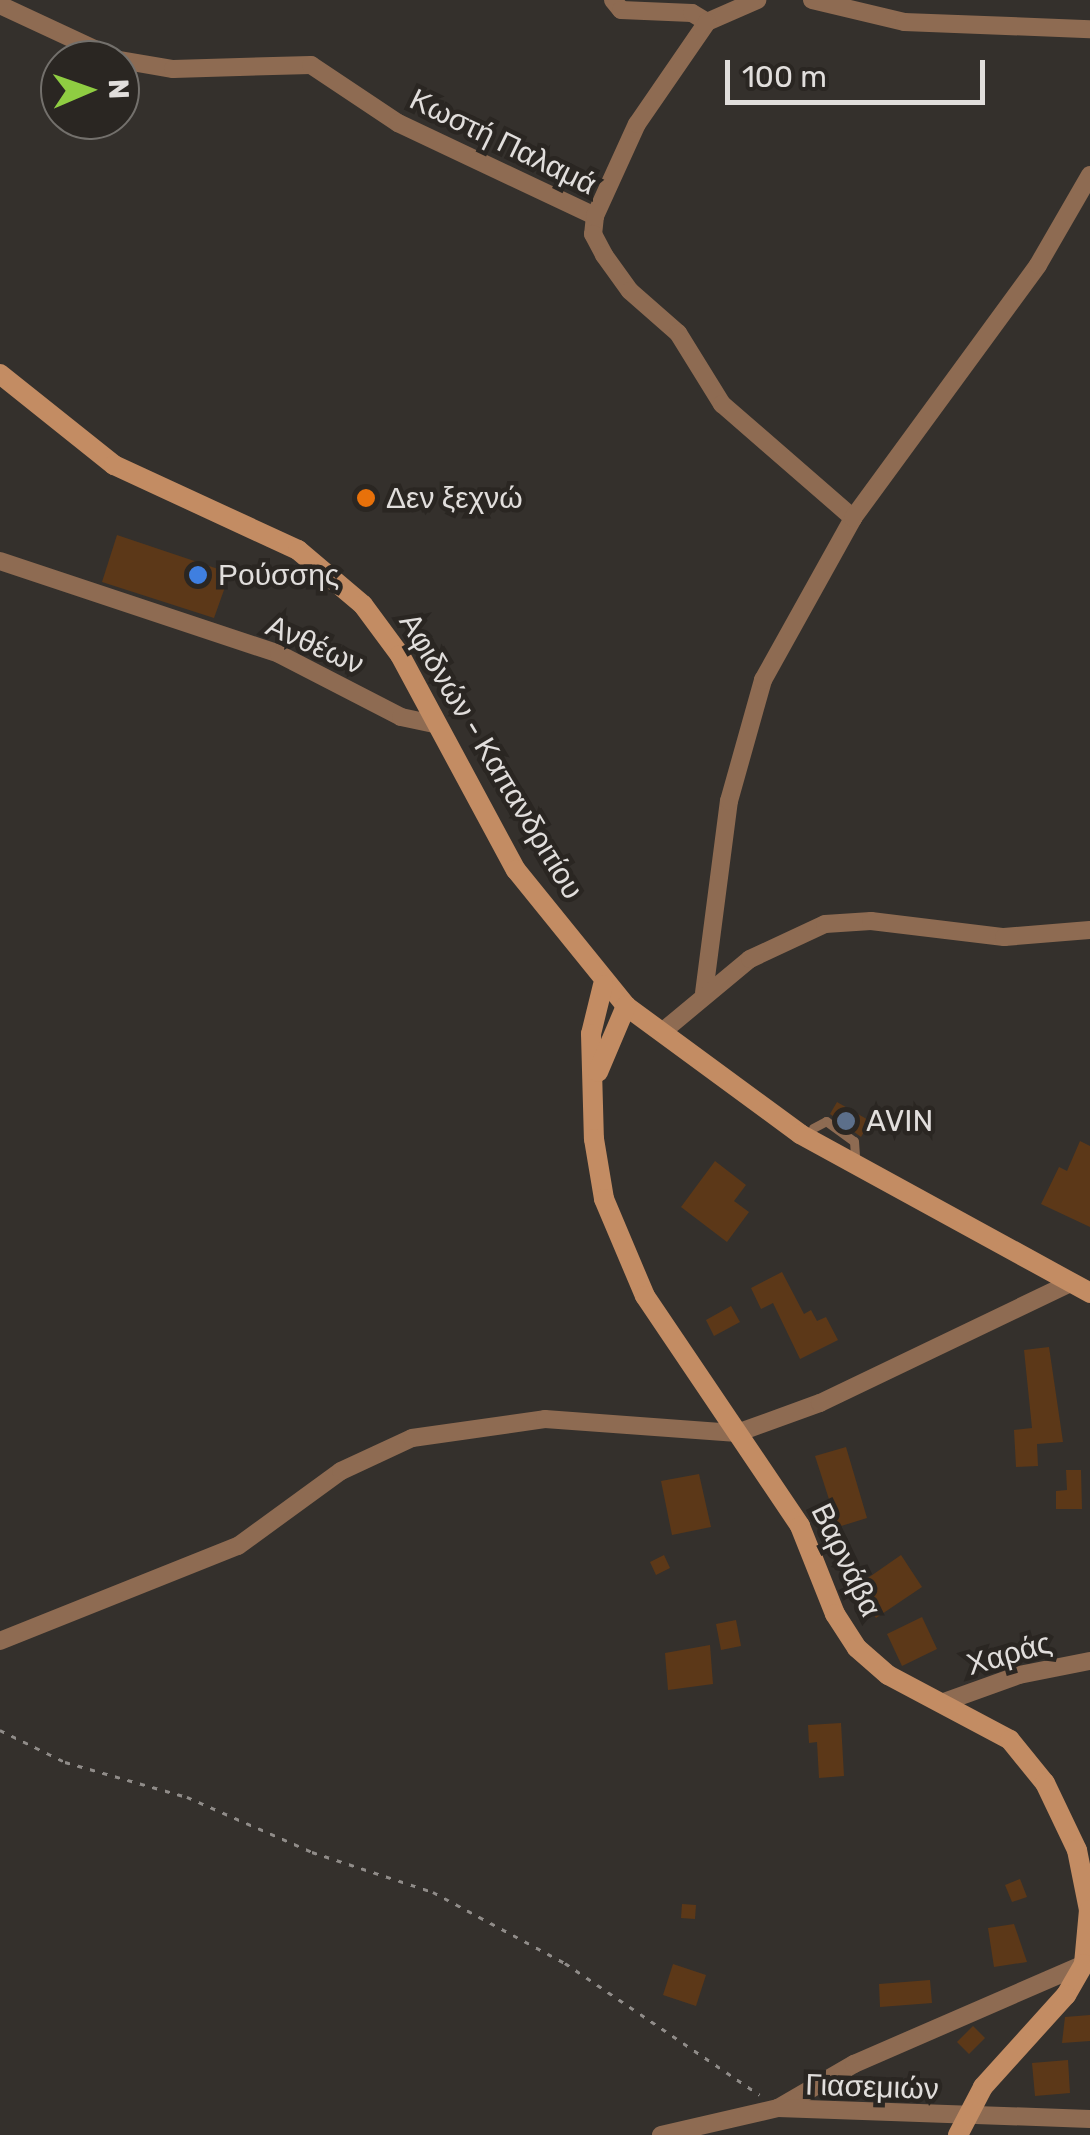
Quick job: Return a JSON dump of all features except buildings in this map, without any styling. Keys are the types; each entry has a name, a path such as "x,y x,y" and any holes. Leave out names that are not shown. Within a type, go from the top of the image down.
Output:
{"main road":[{"name":"Αφιδνών - Καπανδριτίου","path":"0,374 114,465 298,550 331,574 400,655 516,870 603,984 626,1006 828,1152 1090,1293"},
{"name":"Βαρνάβα","path":"603,984 592,1016 600,1173 618,1236 663,1327 800,1526 835,1614 857,1648 888,1675 991,1725 1045,1783 1077,1850 1087,1890 1087,1954"},
{"name":"Βαρνάβα","path":"593,1088 626,1006"},
{"path":"961,2127 983,2087 1066,1995 1087,1954"}],"street":[{"path":"613,0 621,10 692,13 707,22"},
{"path":"595,216 637,124 707,22 756,0"},
{"path":"812,0 904,22 1090,29"},
{"name":"Κωστή Παλαμά","path":"0,5 76,40"},
{"name":"Κωστή Παλαμά","path":"140,64 173,69 311,65 398,124 595,216 593,234 604,255 630,291 678,333 722,404 853,518"},
{"path":"704,993 718,864 743,738 764,680 853,518 1038,265 1090,175"},
{"name":"Ανθέων","path":"0,561 279,654 401,716 435,724"},
{"path":"662,1032 704,993 786,938 825,924 871,920 1004,937 1090,930"},
{"path":"0,1641 238,1546 342,1471 412,1438 545,1420 737,1433 820,1403 1068,1284"},
{"name":"Χαράς","path":"944,1702 1019,1675 1090,1661"},
{"path":"778,2108 854,2064 1087,1954"},
{"name":"Γιασεμιών","path":"661,2135 778,2108 961,2127 1090,2119"}],"lane":[{"path":"813,1128 826,1121 854,1141 855,1155"}],"path":[{"path":"0,1730 65,1762 186,1797 312,1852 434,1892 564,1963 778,2108"}],"place":[{"name":"Δεν ξεχνώ","path":"366,498"},
{"name":"Ρούσσης","path":"198,575"},
{"name":"AVIN","path":"846,1121"}]}
